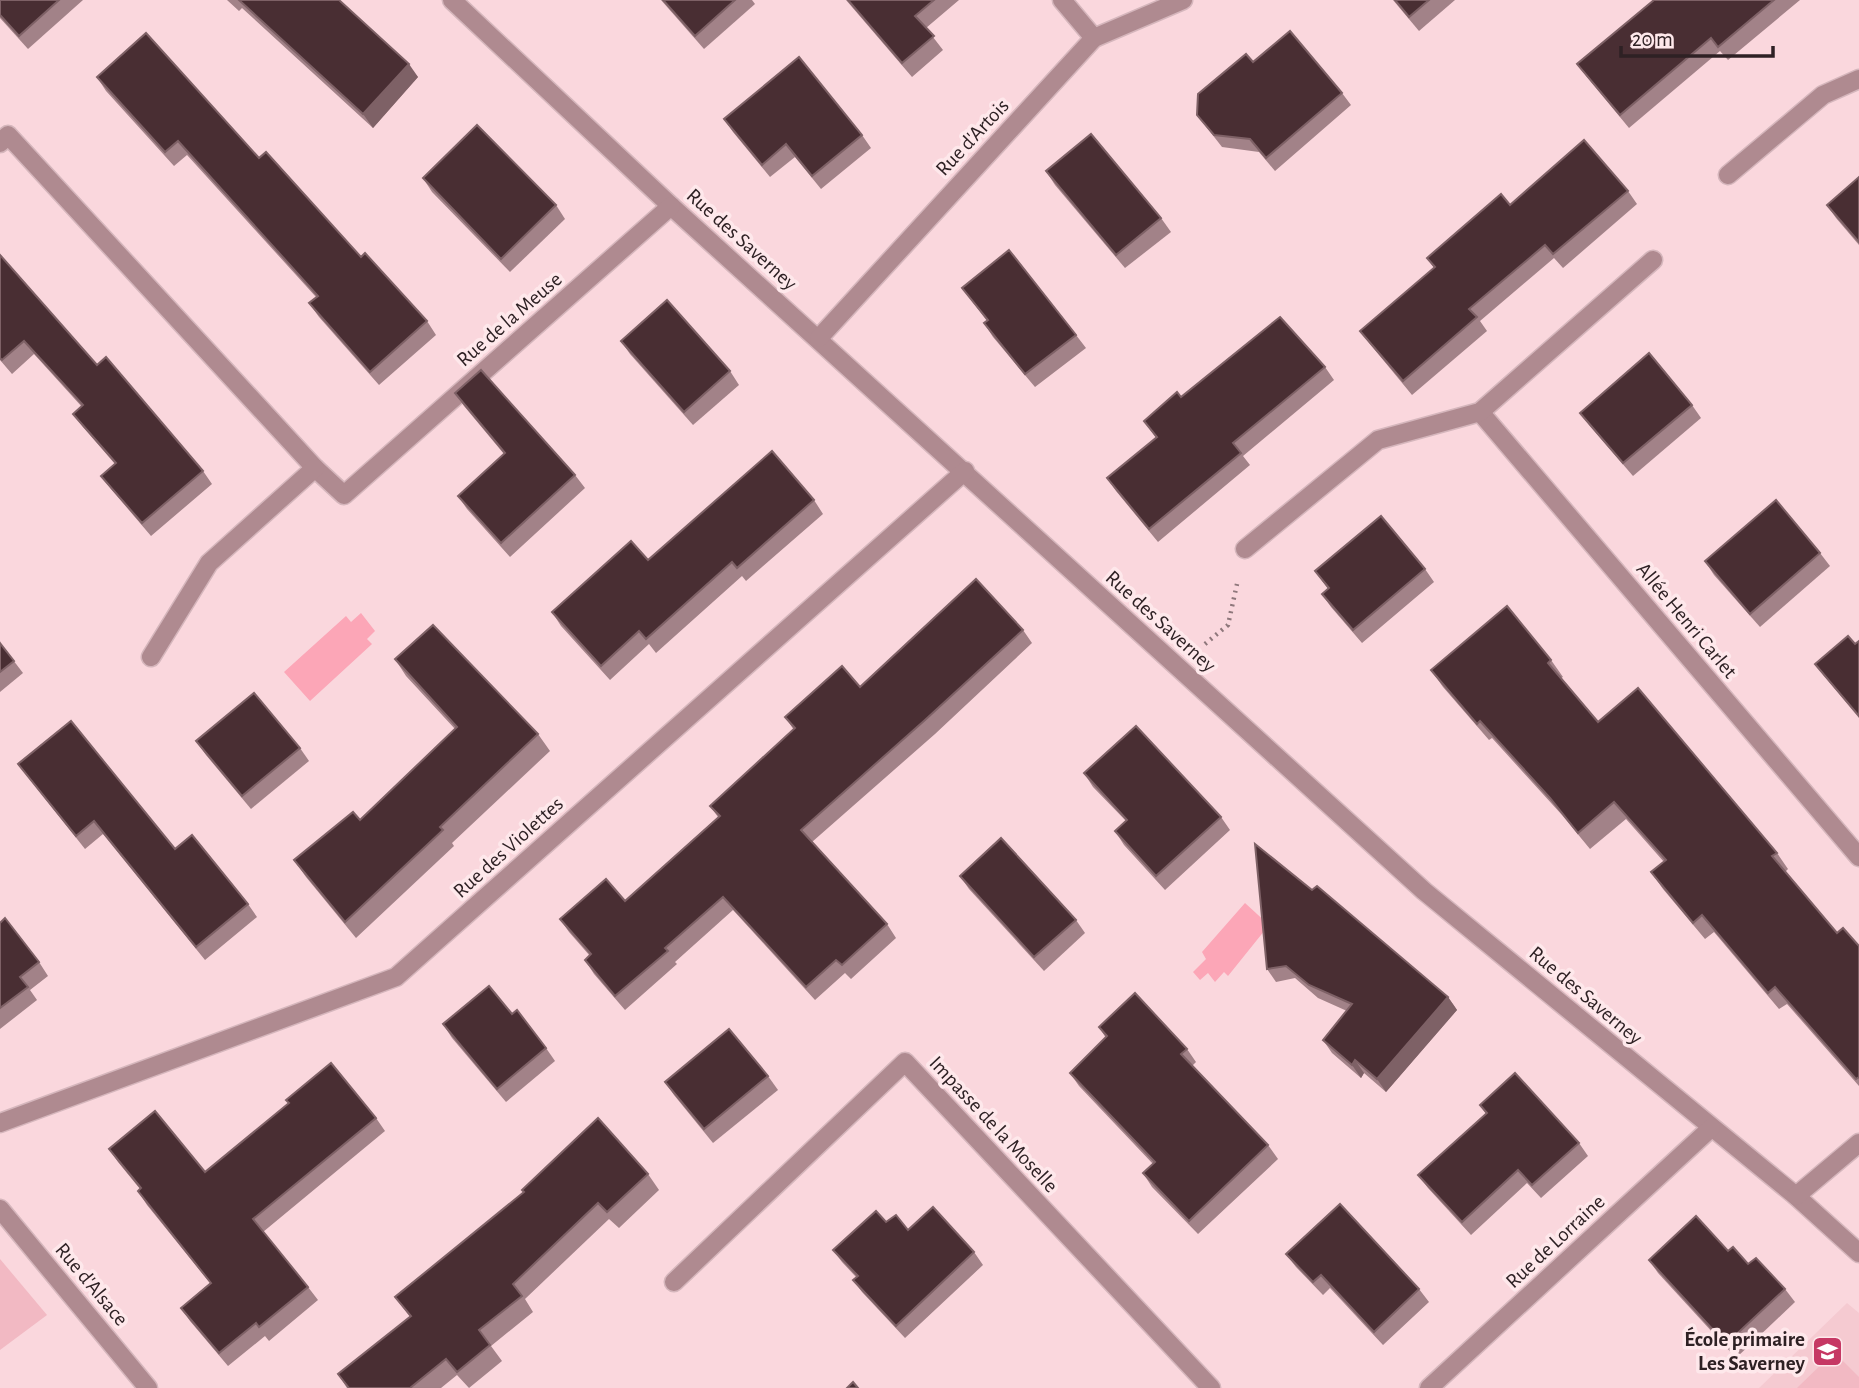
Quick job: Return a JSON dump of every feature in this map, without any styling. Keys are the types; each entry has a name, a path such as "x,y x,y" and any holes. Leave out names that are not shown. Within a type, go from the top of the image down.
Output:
{"street":[{"name":"Rue des Saverney","path":"452,0 671,206 1424,891 1796,1196 1859,1253"},
{"path":"1062,0 1094,38"},
{"name":"Rue d'Artois","path":"818,338 1094,38 1183,0"},
{"path":"1728,175 1823,95 1859,79"},
{"name":"Rue de la Meuse","path":"0,143 8,135 315,468 344,495 671,206"},
{"path":"1245,549 1378,440 1480,412 1653,260"},
{"name":"Allée Henri Carlet","path":"1480,412 1859,857"},
{"path":"151,657 209,564 315,468"},
{"name":"Rue des Violettes","path":"0,1124 396,977 965,471"},
{"name":"Impasse de la Moselle","path":"674,1282 905,1062 1211,1388"},
{"name":"Rue de Lorraine","path":"1429,1388 1711,1128"},
{"path":"1796,1196 1859,1143"},
{"name":"Rue d'Alsace","path":"0,1209 148,1388"}],"path":[{"path":"1178,667 1228,625 1245,549"}],"shaded area":[{"path":"361,613 375,631 367,639 372,644 310,701 284,672 346,616 351,622"},
{"path":"1245,903 1269,925 1228,976 1224,972 1215,982 1208,973 1200,980 1193,972 1206,959 1202,952"},
{"path":"0,1259 47,1315 0,1350"},
{"name":"École primaire Les Saverney","path":"1847,1303 1859,1313 1859,1388 1759,1388"},
{"path":"1834,1352 1859,1377 1859,1388 1797,1388"}],"building":[{"path":"0,0 59,0 19,36 0,15"},
{"path":"239,0 339,0 409,64 363,114"},
{"path":"663,0 735,0 695,36"},
{"path":"848,0 934,0 915,16 934,36 902,63"},
{"path":"1395,0 1429,0 1409,17"},
{"path":"1654,0 1774,0 1718,47 1711,38 1620,115 1577,64"},
{"path":"1290,31 1342,93 1266,158 1250,139 1214,135 1197,115 1198,94 1246,54 1253,62"},
{"path":"146,33 259,158 266,152 361,257 365,253 427,321 370,372 309,303 318,296 178,141 165,152 97,77"},
{"path":"799,57 862,135 812,176 786,144 762,165 724,119"},
{"path":"477,125 556,205 501,259 423,178"},
{"path":"1091,134 1161,218 1116,255 1046,171"},
{"path":"1584,140 1628,191 1553,254 1545,245 1469,309 1477,317 1403,381 1360,331 1435,267 1427,258 1501,194 1510,205"},
{"path":"1859,177 1859,242 1827,205"},
{"path":"1009,250 1076,335 1025,374 984,323 988,320 962,288"},
{"path":"0,255 97,365 106,357 203,471 142,523 101,476 116,463 73,414 83,405 24,341 2,360 0,358"},
{"path":"667,300 730,371 684,412 621,341"},
{"path":"1280,317 1325,367 1233,443 1241,453 1149,529 1107,478 1157,437 1144,421 1177,392 1181,397"},
{"path":"1649,353 1692,405 1623,463 1580,413"},
{"path":"481,370 575,475 501,543 458,496 505,453 455,393"},
{"path":"772,451 814,500 737,568 732,562 646,639 639,631 601,666 552,612 631,541 648,560"},
{"path":"1776,500 1820,553 1750,614 1705,561"},
{"path":"1381,516 1425,569 1353,630 1322,594 1329,588 1315,571"},
{"path":"976,579 1023,630 801,830 887,924 842,965 836,960 806,987 723,897 665,948 668,951 615,996 585,960 591,954 560,919 606,879 625,901 720,816 710,806 795,728 785,717 842,666 860,687"},
{"path":"1507,606 1551,660 1548,663 1598,722 1638,688 1777,853 1772,856 1837,933 1843,928 1859,946 1859,1077 1856,1079 1775,987 1768,993 1702,915 1693,923 1651,872 1666,860 1614,802 1578,833 1550,798 1480,721 1477,724 1431,670"},
{"path":"433,625 538,734 440,827 443,830 345,922 294,860 353,812 360,820 457,727 395,659"},
{"path":"1848,636 1855,644 1859,641 1859,716 1815,664"},
{"path":"0,643 14,661 0,672"},
{"path":"254,693 300,748 242,796 196,741"},
{"path":"71,721 175,849 192,835 248,904 196,947 94,821 76,836 18,764"},
{"path":"1136,726 1221,817 1156,876 1115,831 1127,820 1084,773"},
{"path":"1001,838 1076,920 1034,957 960,876"},
{"path":"1255,844 1312,890 1317,886 1448,997 1377,1079 1355,1060 1352,1065 1323,1040 1352,1004 1309,985 1286,966 1267,969"},
{"path":"5,918 39,962 20,977 28,987 0,1008 0,923"},
{"path":"489,986 512,1014 517,1010 546,1048 497,1089 443,1024"},
{"path":"1135,993 1187,1049 1181,1054 1268,1145 1189,1221 1143,1173 1155,1162 1070,1073 1107,1036 1099,1027"},
{"path":"729,1029 768,1076 704,1129 665,1082"},
{"path":"331,1063 376,1118 253,1219 308,1287 259,1327 256,1323 219,1353 181,1308 211,1283 138,1191 141,1188 109,1149 155,1111 205,1172 289,1103 286,1100"},
{"path":"1515,1073 1579,1143 1532,1185 1518,1170 1462,1222 1418,1175 1487,1113 1480,1105"},
{"path":"598,1118 648,1174 607,1212 598,1203 513,1284 522,1296 479,1330 490,1345 457,1372 446,1359 410,1388 349,1388 338,1374 411,1316 395,1297 524,1192 522,1190"},
{"path":"1340,1204 1419,1289 1374,1332 1321,1275 1313,1282 1286,1254"},
{"path":"933,1207 974,1252 896,1326 853,1280 858,1276 833,1250 876,1211 886,1222 896,1215 908,1230"},
{"path":"1696,1216 1728,1251 1733,1247 1748,1264 1756,1258 1785,1289 1726,1344 1649,1260"},
{"path":"853,1382 858,1388 847,1388"}],"place":[{"name":"École primaire Les Saverney","path":"1828,1351"}]}
